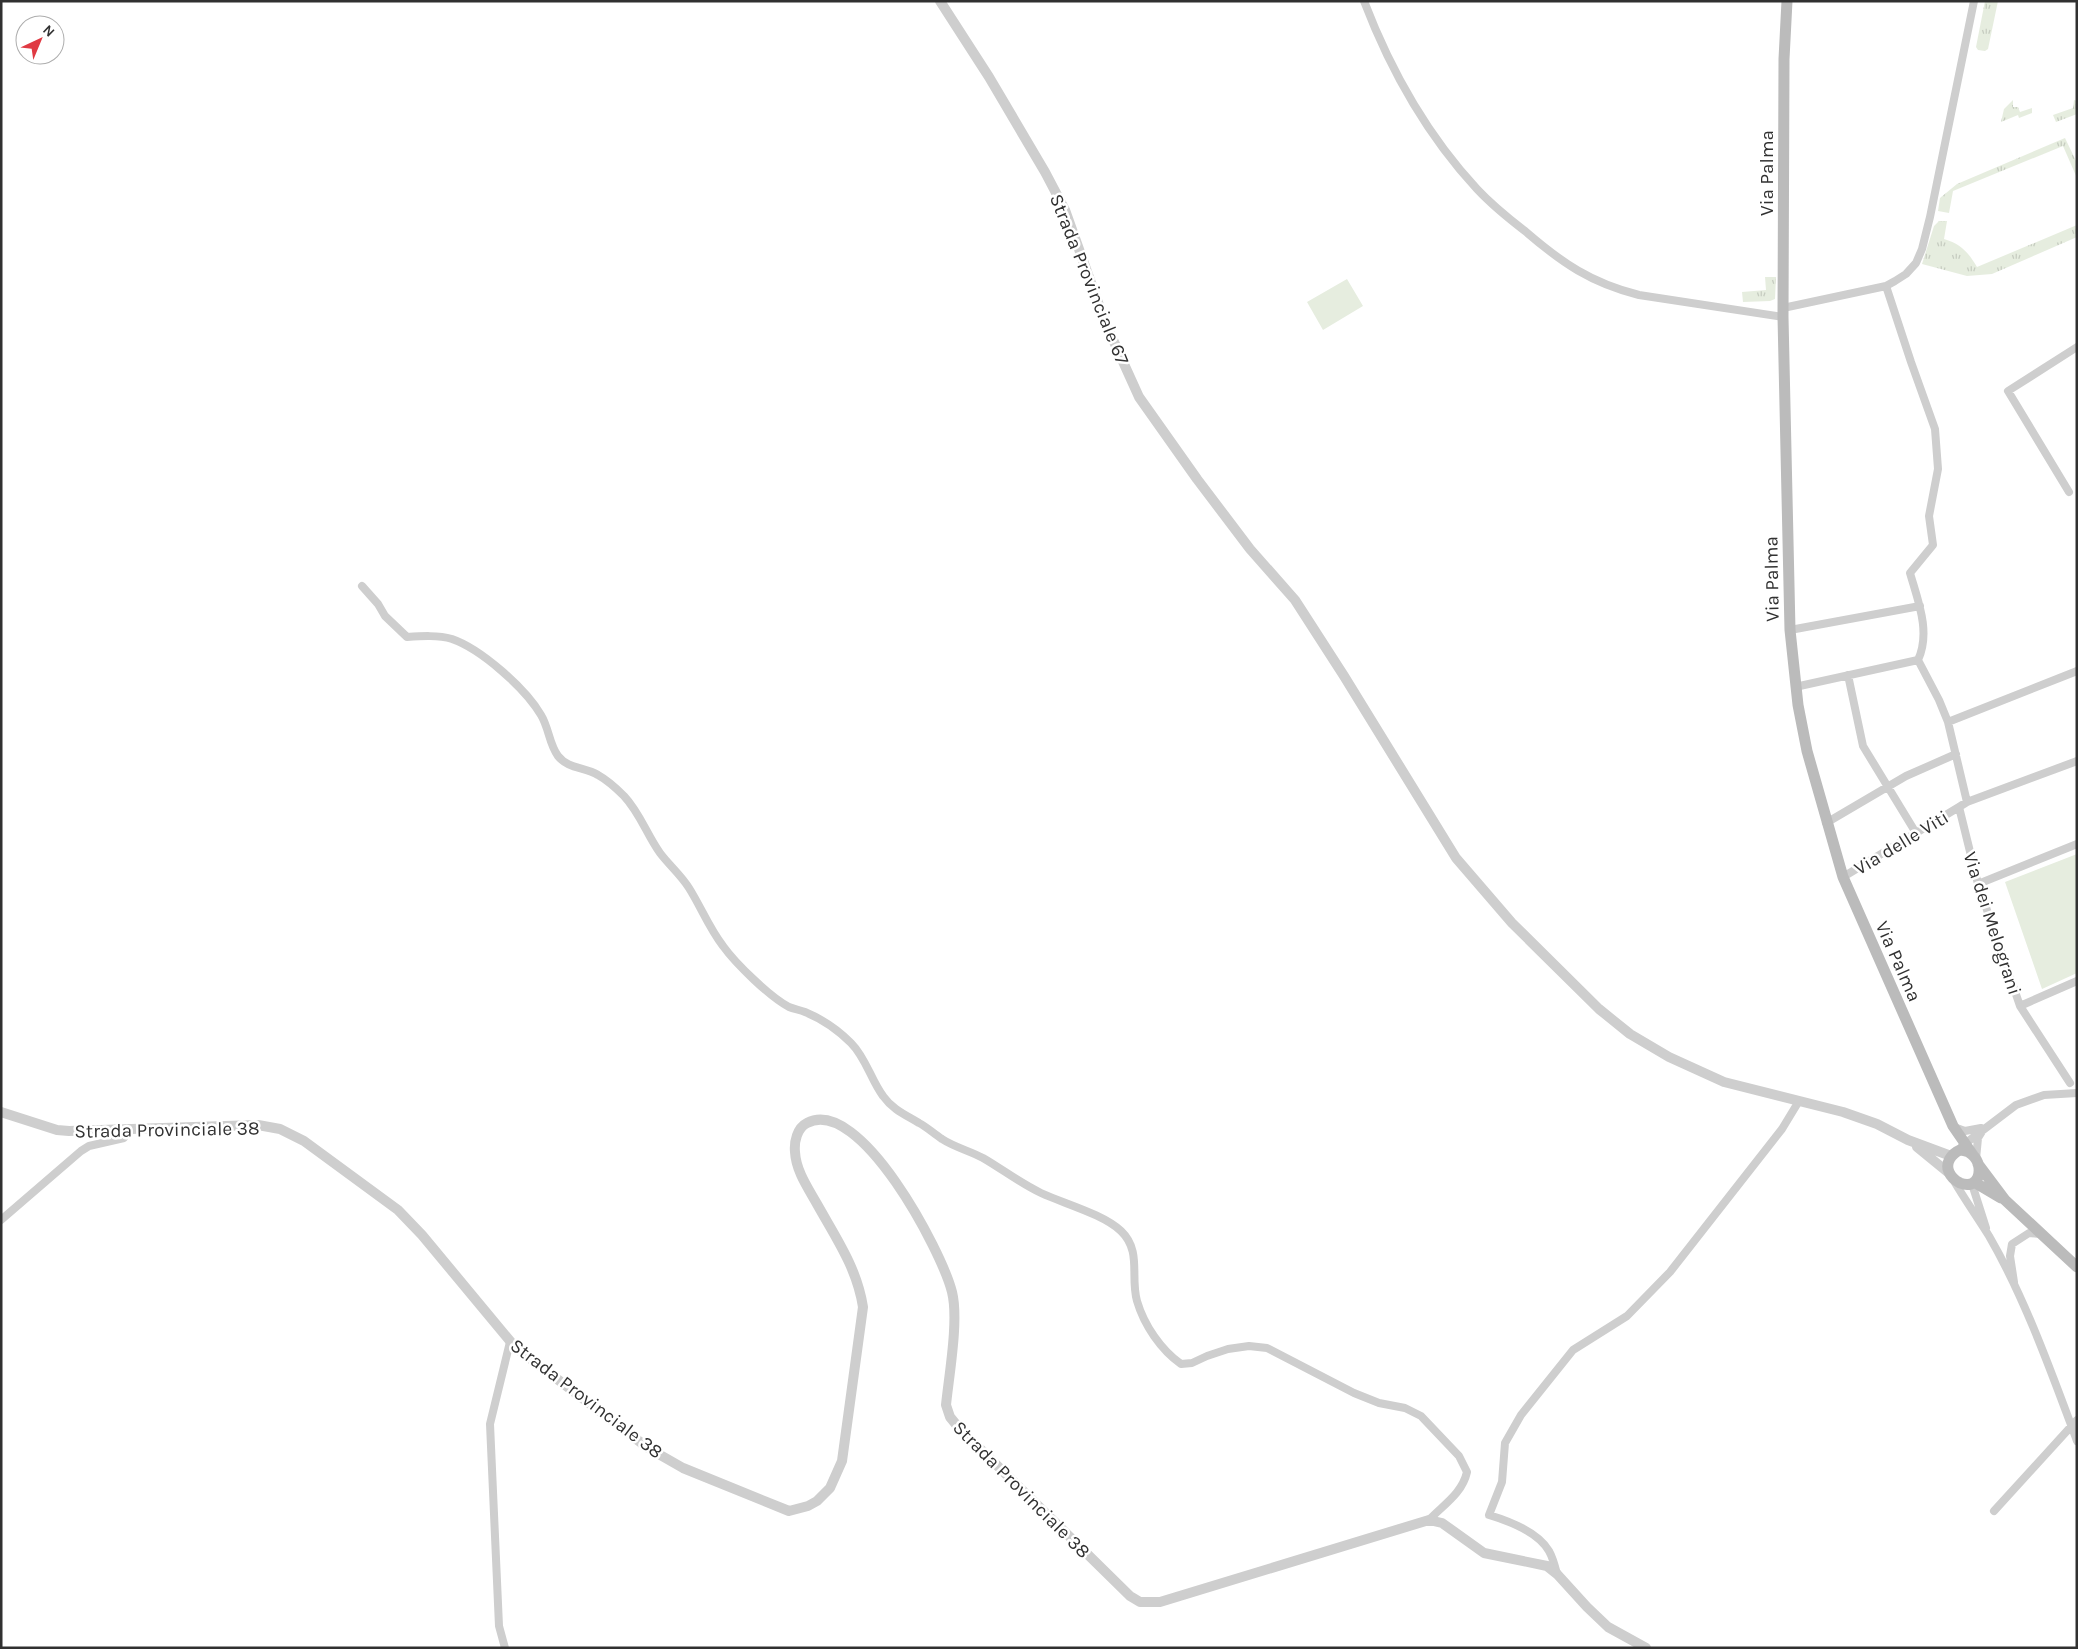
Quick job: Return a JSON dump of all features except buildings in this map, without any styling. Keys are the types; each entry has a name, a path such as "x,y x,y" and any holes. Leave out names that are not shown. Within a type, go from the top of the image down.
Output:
{"main road":[{"name":"Via Palma","path":"1787,1 1784,59 1783,313 1790,630 1795,687 1807,752 1843,877 1953,1126"},
{"path":"1953,1126 2005,1200 2077,1268"},
{"path":"1953,1126 1955,1142 1953,1154 1948,1162 1948,1170 1950,1175 1958,1182 1966,1185 1973,1183 1980,1172 1976,1160 1964,1150 1953,1154"},
{"path":"1973,1183 2005,1200"}],"street":[{"name":"Strada Provinciale 67","path":"940,1 1045,172 1064,210 1105,322 1139,397 1197,479 1250,549 1294,600 1344,676 1456,858 1519,930 1599,1009 1630,1034 1669,1057 1724,1082 1843,1112 1877,1124 1908,1140"},
{"path":"1364,1 1375,30 1411,99 1454,163 1478,190 1543,246 1579,272 1618,290 1648,296 1783,313 1886,286 1906,274 1916,263 1922,248 1974,1"},
{"path":"1886,286 1910,362 1935,429 1938,468 1929,516 1933,544 1910,573 1920,606 1924,647 1918,660"},
{"path":"2069,492 2008,391 2077,347"},
{"path":"362,586 378,604 385,616 407,637 449,638 466,645 497,668 528,697 541,715 552,747 559,758 568,765 598,775 621,793 630,804 660,854 690,888 702,915 724,948 778,1000 790,1008 806,1013 830,1025 854,1045 884,1097 906,1118 919,1123 944,1141 986,1160 1008,1175 1041,1193 1108,1221 1119,1229 1126,1237 1135,1261 1136,1299 1149,1327 1174,1360 1181,1364 1192,1363 1228,1349 1250,1346 1268,1348 1354,1393 1379,1402 1405,1408 1421,1416 1459,1456 1467,1472 1462,1487 1457,1494 1429,1520"},
{"path":"1790,630 1920,606"},
{"path":"1795,687 1918,660"},
{"path":"1918,660 1948,722 1967,802 1959,807"},
{"path":"1948,722 2077,671"},
{"path":"1848,675 1863,746 1916,832"},
{"path":"1826,823 1906,776 1956,754"},
{"name":"Via delle Viti","path":"1967,802 2077,761"},
{"name":"Via delle Viti","path":"1843,877 1959,807"},
{"name":"Via dei Melograni","path":"1959,807 1978,884 2020,1006 2070,1083"},
{"path":"1978,884 2077,844"},
{"path":"2020,1006 2077,982"},
{"path":"1908,1140 1953,1154 1985,1126 2016,1105 2044,1095 2077,1093"},
{"path":"1557,1574 1549,1550 1535,1536 1510,1521 1490,1514 1502,1482 1504,1443 1521,1415 1573,1350 1627,1316 1670,1272 1782,1129 1799,1101"},
{"name":"Strada Provinciale 38","path":"1,1112 57,1130 128,1130 258,1125 280,1129 304,1141 398,1210 422,1235 510,1342 648,1448 684,1468 789,1511 808,1506 817,1501 830,1488 842,1461 863,1307 860,1286 849,1261 802,1178 795,1155 794,1142 805,1123 817,1119 841,1124 852,1131 901,1189 946,1270 953,1293 955,1312 946,1405 950,1417 1130,1596 1140,1602 1160,1602 1429,1520"},
{"path":"1953,1126 1965,1131 1985,1126"},
{"path":"1976,1160 1978,1138 1985,1126"},
{"path":"1,1220 81,1151 89,1146 124,1138 128,1130"},
{"path":"1908,1140 1950,1175 1989,1237 2050,1366 2074,1423 2077,1441"},
{"path":"1973,1183 1989,1237"},
{"path":"2015,1289 2010,1256 2012,1244 2029,1233 2040,1234"},
{"path":"505,1648 499,1626 490,1424 510,1342"},
{"path":"1994,1511 2074,1423"},
{"path":"1429,1520 1442,1523 1484,1553 1536,1562 1547,1566 1608,1627 1646,1648"}],"green space":[{"path":"1985,1 1998,1 1988,49 1985,51 1978,50 1976,47"},
{"path":"2013,100 2013,107 2018,107 2020,112 2032,108 2032,113 2019,118 2018,115 2001,122 2004,109"},
{"path":"2074,100 2077,101 2077,114 2056,122 2053,115 2073,108"},
{"path":"2065,138 2077,163 2077,178 2063,146 1953,191 1949,213 1938,211 1940,198 1957,184"},
{"path":"1939,221 1947,221 1944,239 1964,249 1977,267 2077,225 2077,237 1992,274 1967,276 1922,264 1934,226"},
{"path":"1765,277 1776,277 1775,299 1770,301 1743,302 1742,292 1766,290"},
{"path":"1347,279 1363,306 1323,330 1307,302"},
{"path":"2077,854 2077,973 2042,989 2005,882"}]}
